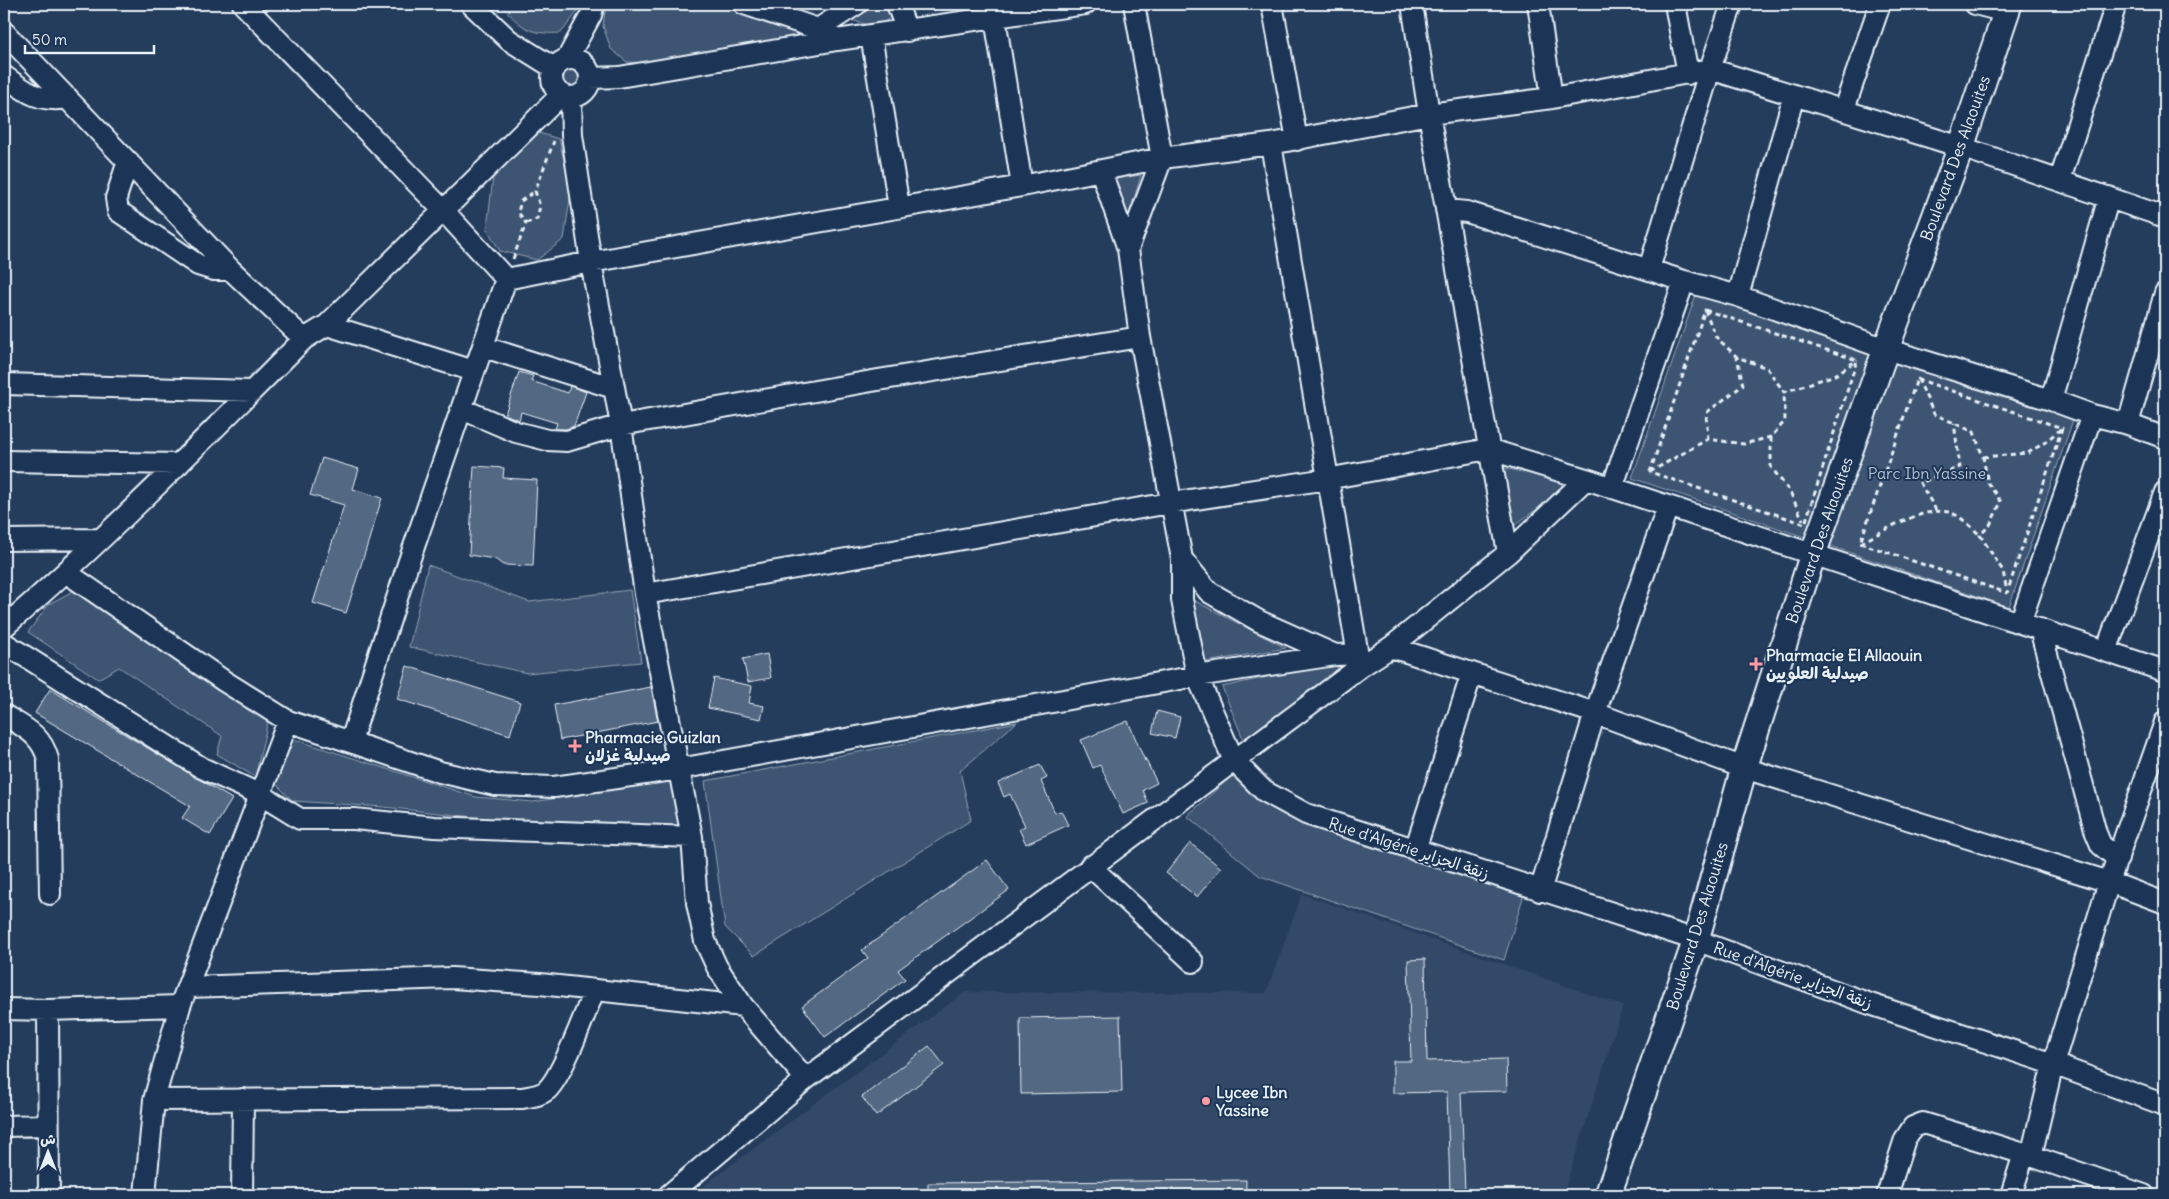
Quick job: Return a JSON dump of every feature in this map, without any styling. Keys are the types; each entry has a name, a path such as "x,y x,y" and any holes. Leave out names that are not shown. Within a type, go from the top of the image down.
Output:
{"main road":[{"name":"Boulevard Des Alaouites","path":"1608,1195 1696,940 1744,768 1813,554 1886,348 1961,147 2007,8"}],"street":[{"path":"244,4 442,209 506,279"},
{"path":"471,4 509,40 560,63 575,58 582,62 589,73"},
{"path":"744,4 818,30 837,40"},
{"path":"818,30 857,4"},
{"path":"897,4 907,31"},
{"path":"589,73 620,77 837,40 1085,4"},
{"path":"1128,249 1162,158 1134,4"},
{"path":"1272,4 1297,140"},
{"path":"1412,4 1429,114 1508,553"},
{"path":"1538,4 1552,98"},
{"path":"1675,4 1688,74"},
{"path":"1649,269 1710,69 1732,4"},
{"path":"1844,109 1880,4"},
{"path":"1975,4 2007,8"},
{"path":"2060,180 2116,4"},
{"path":"592,9 589,85 585,92 578,96 566,96 555,90 552,83 560,63 592,9"},
{"path":"995,18 1022,186"},
{"path":"4,32 231,270 304,339"},
{"path":"871,35 899,207"},
{"path":"506,279 591,262 1022,186 1162,158 1297,140 1429,114 1552,98 1710,69 1844,109 1961,147 2165,217"},
{"path":"4,76 42,99 50,101 68,98"},
{"path":"1738,296 1794,95"},
{"path":"4,627 66,573 304,339 327,324 442,209 566,96"},
{"path":"566,96 591,262 621,426 645,594 692,837 697,903 705,941 717,967 742,1006 806,1079"},
{"path":"1271,144 1359,660"},
{"path":"128,161 116,198 118,211 198,265 214,270 231,270"},
{"path":"1101,171 1128,249 1140,337 1182,559 1182,600 1197,676 1234,761"},
{"path":"2051,400 2109,197"},
{"path":"1446,210 1476,215 1684,281 1738,296 1886,348 2051,400 2092,415 2128,424 2165,438"},
{"path":"351,740 408,564 506,279"},
{"path":"1612,488 1684,281"},
{"path":"2128,424 2165,293"},
{"path":"327,324 474,371"},
{"path":"462,410 516,432 547,440 567,441 621,426 882,379 1140,337"},
{"path":"484,347 614,388"},
{"path":"4,384 251,392"},
{"path":"2020,623 2092,415"},
{"path":"645,594 1170,503 1327,479 1488,449 1586,479 2165,671"},
{"path":"4,461 179,464"},
{"path":"669,1195 806,1079 1090,866 1234,761 1359,660 1391,647 1508,553 1586,479"},
{"path":"2106,651 2165,492"},
{"path":"1540,891 1596,713 1668,506"},
{"path":"4,540 100,539"},
{"path":"1182,559 1209,592 1259,621 1335,655 1359,660"},
{"path":"66,573 224,681 288,721 351,740 440,772 496,785 554,787 679,769 1197,676 1335,655"},
{"path":"2040,629 2096,833 2101,845 2118,859"},
{"path":"4,643 202,768 261,796 300,819 354,819 434,828 692,837"},
{"path":"1391,647 1596,713 1744,768 2109,882 2165,903"},
{"path":"1415,850 1472,673"},
{"path":"4,715 36,735 44,745 48,758 50,894"},
{"path":"145,1195 154,1100 180,1006 189,987 288,721"},
{"path":"2011,1195 2028,1155 2053,1064 2109,882 2165,722"},
{"name":"Rue d'Algérie زنقة الجزاير","path":"1234,761 1264,791 1306,814 1696,940 1870,1004 2053,1064 2165,1104"},
{"path":"1090,866 1193,962"},
{"path":"189,987 452,978 540,984 742,1006"},
{"path":"154,1100 243,1098 522,1098 539,1095 548,1089 566,1059 594,991"},
{"path":"4,1009 48,1010 180,1006"},
{"path":"48,1010 49,1195"},
{"path":"242,1195 243,1098"},
{"path":"1887,1195 1905,1138 1913,1127 1923,1123 2028,1155 2131,1193"},
{"path":"4,1126 48,1125"}],"path":[{"path":"526,223 518,212 521,201 535,191 554,140"},
{"path":"526,223 537,219 540,206 535,191"},
{"path":"506,279 526,223"},
{"path":"1650,472 1708,440 1744,444 1771,438 1785,422 1784,392 1767,368 1737,357 1716,337 1705,310"},
{"path":"1705,310 1857,360"},
{"path":"1650,472 1705,310"},
{"path":"1708,440 1706,414 1743,386 1737,357"},
{"path":"1784,392 1834,375 1857,360"},
{"path":"1805,524 1857,360"},
{"path":"1917,379 1934,414 1974,432 1983,457 1988,483 2000,502 1990,525 1980,535"},
{"path":"1917,379 2062,428"},
{"path":"1860,543 1917,379"},
{"path":"1936,510 1920,483 1960,467 1954,423"},
{"path":"1983,457 2028,453 2062,428"},
{"path":"2007,593 2062,428"},
{"path":"1771,438 1771,468 1790,492 1805,524"},
{"path":"1650,472 1805,524"},
{"path":"1860,543 1903,521 1936,510 1955,514 1980,535 2004,571 2007,593"},
{"path":"1860,543 2007,593"}],"shaded area":[{"name":"Lycee Ibn Yassine","path":"1302,894 1623,1006 1563,1195 691,1195 965,992 1266,993"}],"green space":[{"path":"500,4 581,4 561,33 540,33 520,24"},
{"path":"606,4 716,4 803,33 802,39 649,63 627,62 611,49 603,26"},
{"path":"874,4 891,4 896,15 875,27 851,20"},
{"path":"571,68 578,71 581,78 578,85 571,88 564,85 561,78 564,71"},
{"path":"539,133 559,139 571,192 564,239 537,260 500,251 487,229 493,177"},
{"path":"1141,175 1126,226 1114,179"},
{"name":"Parc Ibn Yassine","path":"1698,289 2074,417 2009,607 1632,478"},
{"path":"1500,467 1561,481 1563,490 1512,527"},
{"path":"428,565 529,602 630,590 641,662 527,673 409,647"},
{"path":"73,591 268,721 255,777 217,754 222,736 119,667 98,679 28,632 49,604"},
{"path":"1193,600 1286,648 1206,662"},
{"path":"1333,662 1339,670 1244,741 1222,687"},
{"path":"1017,722 960,771 971,820 754,956 725,927 705,781"},
{"path":"293,739 476,797 533,802 672,780 679,829 600,822 502,820 384,807 293,801 276,784"},
{"path":"1235,773 1293,818 1524,894 1504,960 1260,876 1187,816"}],"building":[{"path":"519,372 533,376 531,381 568,393 570,386 586,392 574,426 566,429 555,429 557,423 521,412 519,420 505,414"},
{"path":"322,458 359,469 353,489 382,498 346,613 313,603 344,505 310,495"},
{"path":"474,466 504,468 503,478 537,480 533,566 503,565 495,559 469,555"},
{"path":"767,654 771,678 748,682 743,659"},
{"path":"407,666 520,702 510,735 397,699"},
{"path":"714,678 752,686 749,703 764,706 761,719 708,708"},
{"path":"651,687 658,721 560,740 554,705"},
{"path":"50,689 232,799 210,835 182,818 190,806 35,713"},
{"path":"1157,711 1180,717 1175,738 1152,733"},
{"path":"1128,721 1145,761 1145,758 1157,783 1143,790 1148,803 1123,814 1100,765 1093,768 1081,740"},
{"path":"1040,765 1047,778 1041,781 1055,813 1061,811 1068,825 1026,844 1019,829 1025,826 1010,794 1004,797 998,783"},
{"path":"1190,843 1221,868 1197,897 1166,873"},
{"path":"987,860 1009,890 898,970 905,979 825,1037 802,1006 868,958 862,950"},
{"path":"1425,959 1427,1061 1506,1059 1507,1091 1461,1092 1465,1191 1450,1191 1447,1092 1393,1093 1393,1061 1411,1061 1408,960"},
{"path":"1120,1016 1122,1092 1021,1094 1020,1018"},
{"path":"929,1046 944,1065 876,1116 862,1097"},
{"path":"1246,1180 1246,1195 928,1195 928,1183"}],"place":[{"name":"Pharmacie El Allaouin صيدلية العلويين","path":"1756,664"},
{"name":"Pharmacie Guizlan صيدلية غزلان","path":"575,746"},
{"name":"Lycee Ibn Yassine","path":"1206,1101"}]}
